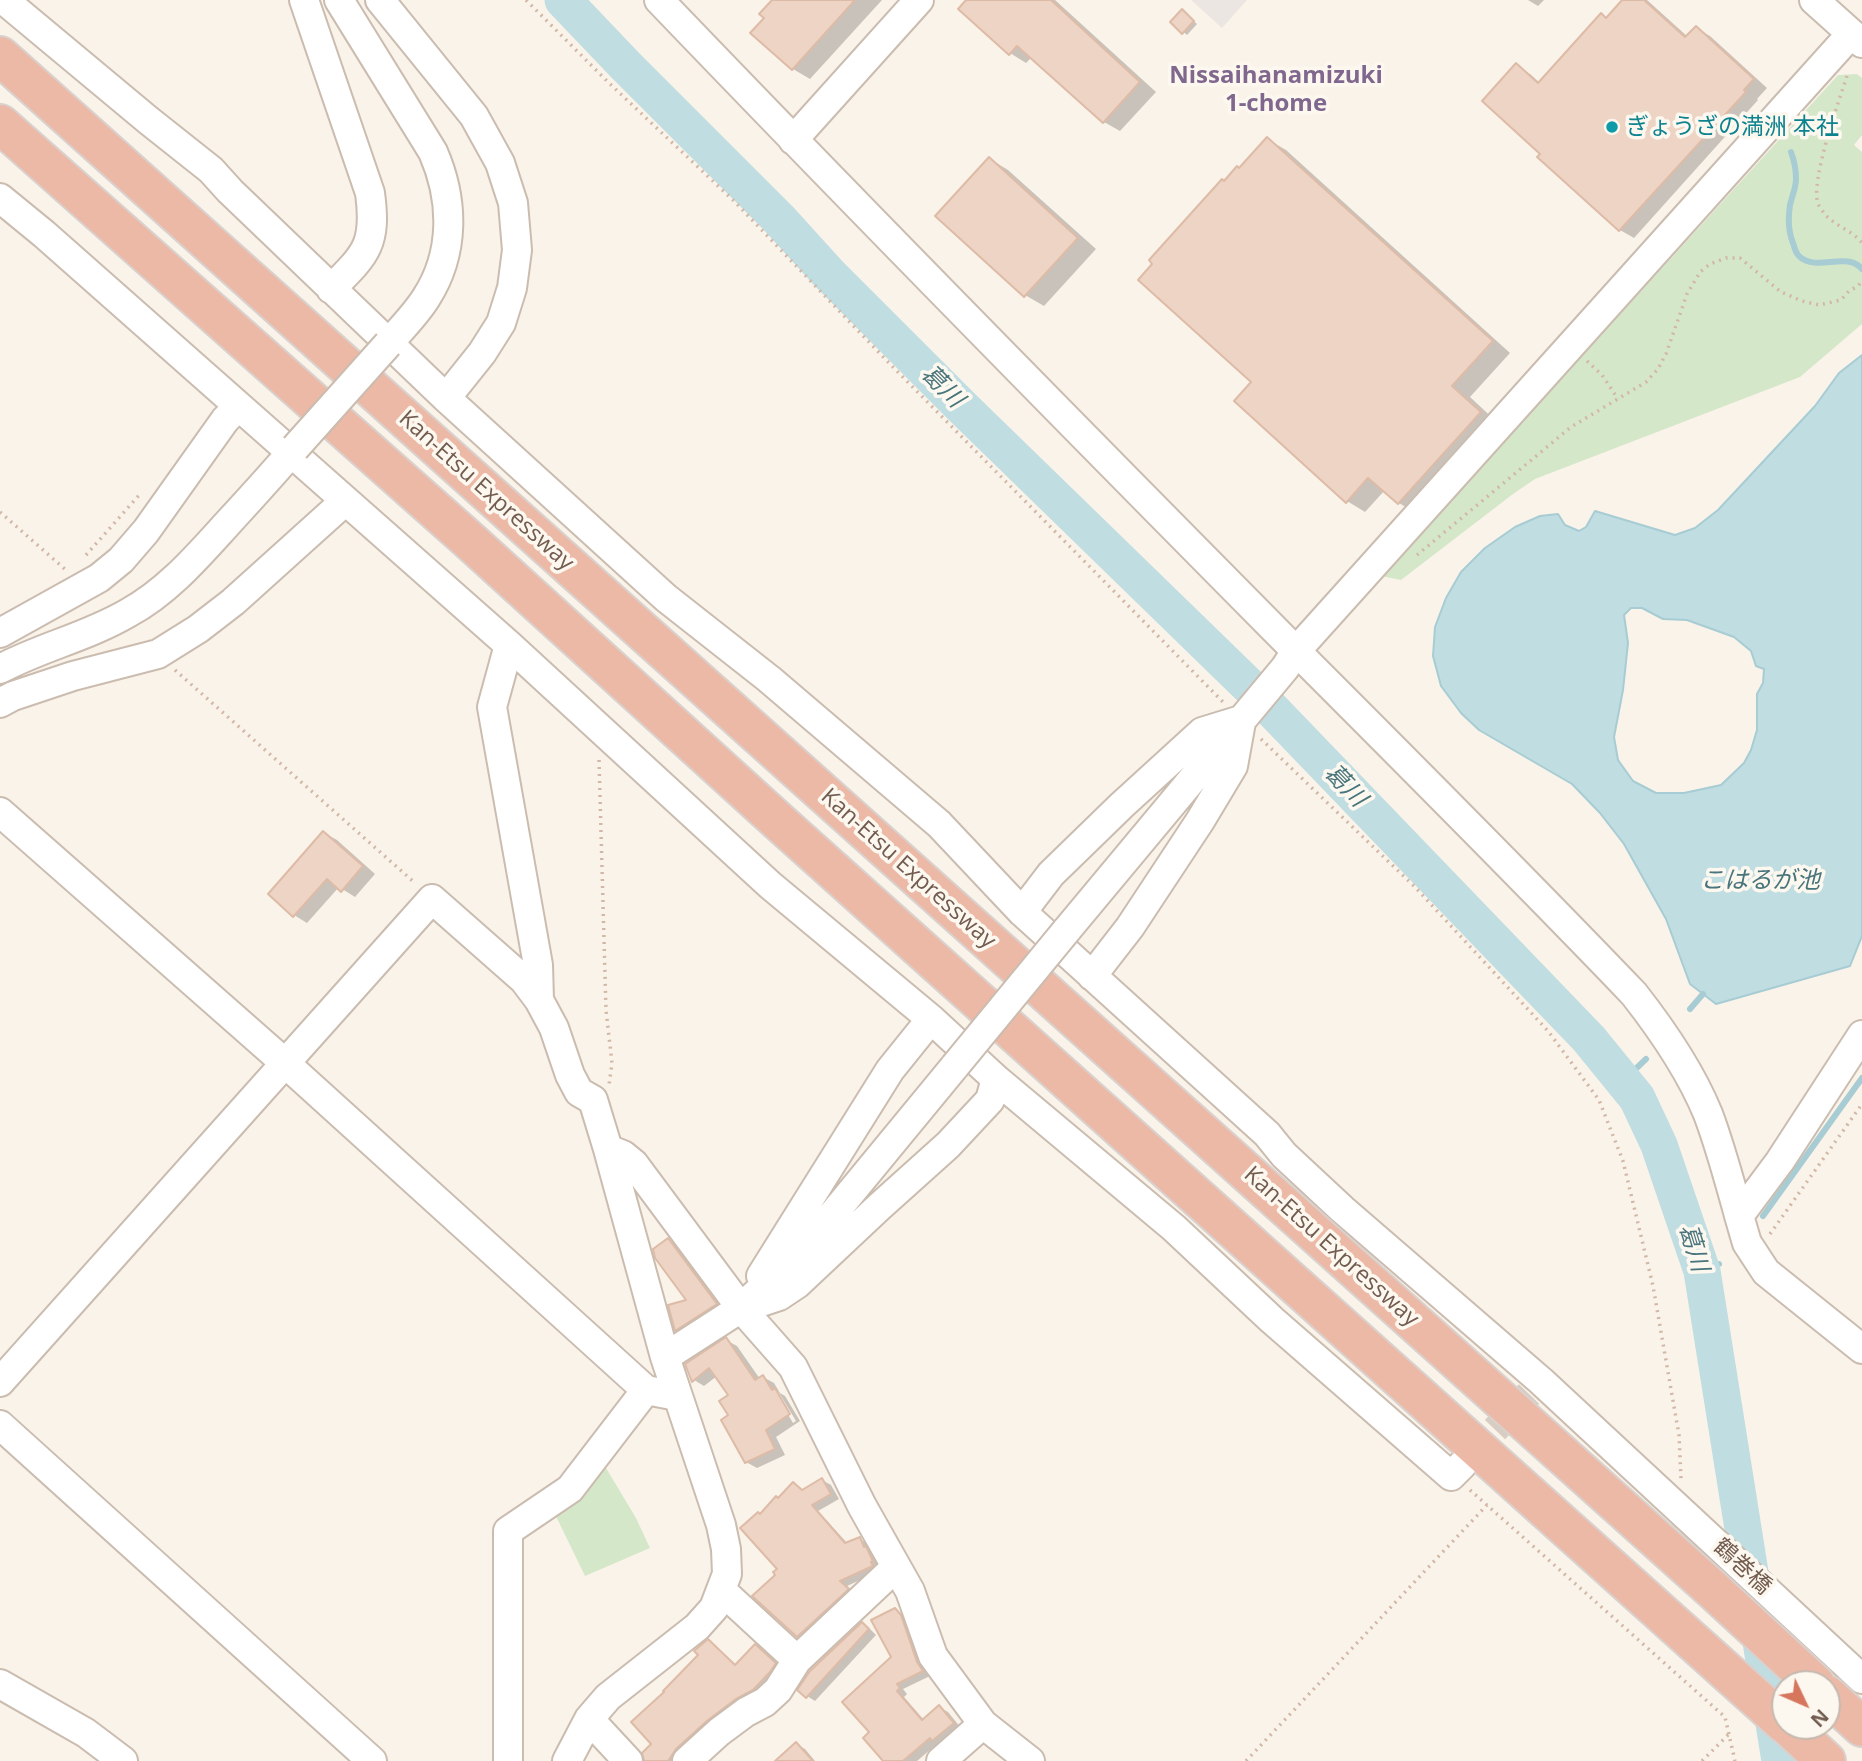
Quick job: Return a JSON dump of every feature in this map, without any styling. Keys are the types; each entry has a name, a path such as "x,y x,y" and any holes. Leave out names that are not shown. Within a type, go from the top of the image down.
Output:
{"highway":[{"name":"Kan-Etsu Expressway","path":"0,56 1712,1589 1799,1670"},
{"path":"0,124 459,532 1771,1710"},
{"path":"0,133 69,185"},
{"name":"Kan-Etsu Expressway","path":"1841,1708 1862,1727"}],"street":[{"name":"鶴巻橋","path":"4,0 211,170 388,344 666,598 769,679 939,824 1022,912 1267,1134 1284,1156 1535,1387 1683,1512 1862,1679"},
{"path":"304,0 370,193 373,219 371,236 361,259 331,289"},
{"path":"0,669 23,657 108,624 155,595 201,552 427,297 437,277 448,242 448,203 441,170 433,152 340,0"},
{"path":"380,0 474,116 500,163 513,203 517,250 512,288 501,323 482,353 446,398"},
{"path":"659,0 1291,660 1570,927 1634,994 1661,1028 1707,1113 1747,1243 1754,1257 1766,1272 1862,1349"},
{"path":"793,140 919,0"},
{"path":"665,1357 741,1308 806,1247 1291,660 1387,550 1857,38 1814,0"},
{"path":"0,198 238,407 293,451 344,502 509,645 770,885 1174,1228 1272,1320 1456,1471"},
{"path":"0,634 99,578 121,560 146,531 225,420 238,407"},
{"path":"0,703 13,696 74,676 158,654 198,629 233,602 344,502"},
{"path":"509,645 492,707 538,965 539,1000"},
{"path":"1022,912 1051,874 1202,732 1243,718"},
{"path":"1092,976 1137,917 1233,766 1243,718"},
{"path":"0,811 285,1063 646,1390 677,1396"},
{"path":"0,1382 432,899 524,980 539,1000 554,1028 570,1075 579,1092 593,1100 665,1357 721,1525 726,1549 727,1574 714,1608 697,1628 608,1697 589,1718 567,1761"},
{"path":"741,1308 890,1070 931,1019"},
{"path":"1739,1216 1780,1161 1862,1035"},
{"path":"741,1308 779,1296 797,1284 971,1122 990,1100 996,1079"},
{"path":"608,1149 623,1155 634,1164 741,1308 793,1367 862,1506 910,1591 933,1656 983,1724 1030,1761"},
{"path":"508,1761 508,1531 570,1489 646,1390"},
{"path":"0,1426 372,1761"},
{"path":"687,1761 728,1725 765,1702 778,1690 797,1660 896,1567"},
{"path":"721,1590 797,1660"},
{"path":"0,1684 86,1733 123,1761"},
{"path":"589,1718 628,1761"},
{"path":"941,1761 983,1724"}],"path":[{"path":"526,0 734,201 937,414 1415,887 1548,1031 1599,1100 1623,1161 1653,1286 1679,1435 1683,1512"},
{"path":"1849,70 1822,160 1817,202 1826,216 1862,243"},
{"path":"1387,550 1404,566 1571,426 1646,382 1658,369 1666,354 1687,294 1700,272 1710,264 1726,258 1740,258 1782,292 1819,305 1841,300 1862,281"},
{"path":"1602,375 1618,399"},
{"path":"0,512 70,574"},
{"path":"158,654 432,899"},
{"path":"593,1100 609,1085 612,1063 606,1010 599,727"},
{"path":"1754,1257 1862,1104"},
{"path":"1456,1471 1487,1505 1725,1717 1735,1761"},
{"path":"1246,1761 1487,1505"},
{"path":"1702,1761 1729,1734"}],"shaded area":[{"path":"1191,0 1247,0 1222,28"}],"green space":[{"path":"1857,74 1862,78 1862,135 1854,145 1862,152 1862,324 1800,377 1535,479 1401,580 1381,576 1838,75"},
{"path":"603,1463 636,1518 650,1548 585,1576 552,1508"}],"water":[{"name":"こはるが池","path":"1862,355 1862,936 1850,966 1716,1004 1690,984 1666,919 1624,844 1600,813 1572,784 1479,730 1461,713 1441,686 1433,656 1435,627 1446,598 1461,572 1485,548 1515,527 1540,516 1558,514 1565,525 1579,531 1586,527 1595,511 1675,535 1695,528 1718,510 1815,406 1839,373","holes":["1631,608 1642,608 1663,619 1687,620 1734,637 1751,651 1756,666 1764,669 1763,683 1757,694 1757,730 1751,750 1744,763 1721,785 1684,793 1656,793 1633,781 1618,760 1614,737 1628,643 1624,615"]}],"building":[{"path":"772,0 855,0 792,70 750,33 764,18 759,14"},
{"path":"966,0 1051,0 1140,82 1103,123 1017,46 1009,55 958,9"},
{"name":"ぎょうざの満洲 本社","path":"1622,0 1644,0 1685,37 1696,26 1754,79 1744,90 1746,92 1619,231 1537,157 1540,154 1482,101 1516,63 1538,83 1601,13 1606,18"},
{"path":"1182,9 1194,21 1182,34 1170,22"},
{"path":"1267,137 1493,341 1452,386 1481,412 1398,504 1368,478 1346,503 1234,401 1251,382 1138,280 1152,264 1149,260 1222,179 1224,181 1237,166 1239,168"},
{"path":"989,157 1078,238 1024,297 935,216"},
{"path":"323,831 363,866 341,892 327,879 293,917 268,894"},
{"path":"668,1238 717,1304 675,1331 668,1305 686,1300 655,1258 653,1249"},
{"path":"726,1337 755,1380 763,1375 772,1390 775,1388 790,1414 766,1430 775,1449 745,1463 721,1420 728,1415 719,1401 728,1395 709,1368 692,1382 685,1364"},
{"path":"822,1478 831,1494 812,1505 845,1543 860,1537 873,1566 840,1581 849,1589 797,1637 752,1596 775,1575 773,1572 777,1569 740,1528 758,1512 760,1514 793,1482 802,1490"},
{"path":"895,1608 901,1615 917,1662 923,1671 897,1684 900,1688 897,1691 922,1720 939,1705 954,1723 932,1741 930,1738 903,1761 883,1761 863,1738 869,1732 842,1702 891,1657 871,1620"},
{"path":"862,1622 869,1629 806,1698 797,1690 810,1671"},
{"path":"708,1639 735,1665 755,1644 776,1663 753,1690 708,1720 676,1749 668,1761 644,1761 642,1753 651,1744 631,1722 664,1692 698,1655 694,1651"},
{"path":"796,1742 813,1761 775,1761"}],"waterway":[{"name":"葛川","path":"563,0 779,219 828,273 1254,691 1589,1039 1637,1098 1659,1145 1702,1271 1780,1761"},
{"path":"1791,152 1796,179 1789,224 1797,254 1815,263 1848,262 1862,269"},
{"path":"1690,1009 1703,994"},
{"path":"1623,1081 1646,1059"},
{"path":"1763,1216 1862,1078"},
{"path":"1702,1271 1719,1264"}],"tunnel":[{"path":"1466,1460 1529,1394"}],"place":[{"name":"ぎょうざの満洲 本社","path":"1612,127"}],"district":[{"name":"Nissaihanamizuki 1-chome","path":"1276,90"}]}
